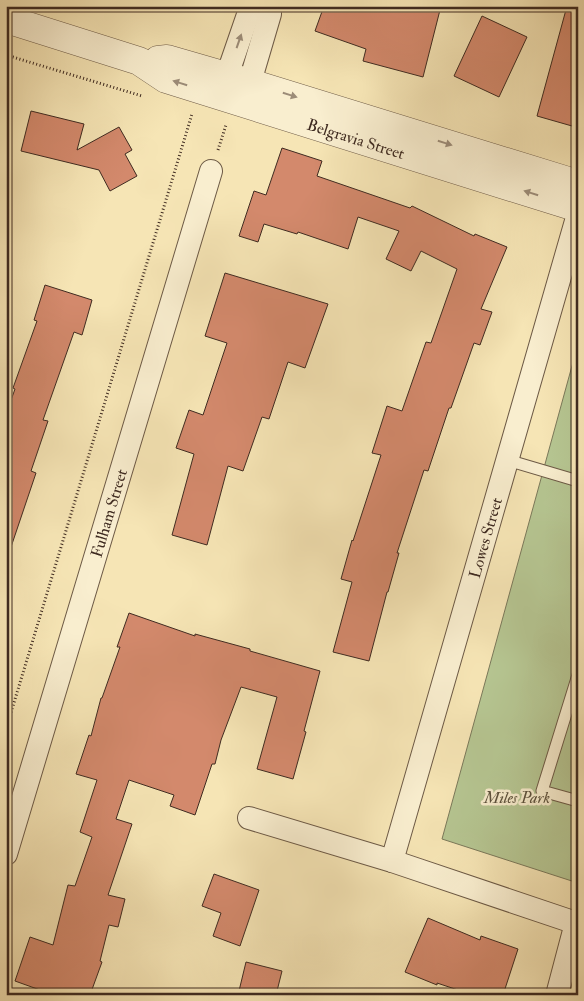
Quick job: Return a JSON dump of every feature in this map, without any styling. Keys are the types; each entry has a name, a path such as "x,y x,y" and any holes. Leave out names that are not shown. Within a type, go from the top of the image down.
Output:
{"street":[{"path":"234,96 251,6"},
{"path":"234,96 270,14 270,6"},
{"name":"Belgravia Street","path":"6,19 139,61 166,78 578,184"},
{"name":"Belgravia Street","path":"234,96 578,208"},
{"name":"Fulham Street","path":"6,854 211,171"},
{"name":"Lowes Street","path":"392,861 578,214"},
{"path":"249,818 392,861 577,922 558,995"}],"lane":[{"path":"507,460 578,482"},
{"path":"578,675 542,790 578,801"}],"path":[{"path":"211,171 234,96"},
{"path":"6,729 192,112"},
{"path":"578,890 576,892 578,894"}],"green space":[{"name":"Miles Park","path":"578,344 578,883 442,839"}],"building":[{"path":"324,6 441,6 423,77 363,61 366,49 315,31"},
{"path":"567,6 578,6 578,105 572,126 537,116"},
{"path":"482,16 527,37 499,97 454,76"},
{"path":"31,111 84,124 77,150 119,127 132,150 125,154 137,176 110,191 99,170 21,151"},
{"path":"282,148 322,161 317,176 410,208 412,206 474,236 475,234 507,247 481,309 492,312 480,345 474,343 451,408 449,408 428,471 424,470 397,553 399,553 369,661 333,652 352,582 341,579 352,540 381,455 372,453 387,406 402,411 426,342 431,343 457,269 421,251 411,271 386,259 399,231 358,217 348,249 298,232 297,234 264,224 258,242 239,236 254,191 266,195"},
{"path":"225,273 328,304 305,368 288,362 269,419 262,417 243,471 228,466 207,545 172,535 194,454 176,448 189,410 203,415 227,343 205,336"},
{"path":"45,285 92,300 82,335 74,332 43,420 48,421 31,471 36,473 10,550 6,550 6,414 15,389 13,388 37,321 34,320"},
{"path":"129,613 195,636 195,634 250,649 250,651 320,671 293,779 257,769 277,697 241,687 221,740 215,764 212,764 195,815 170,806 174,795 129,780 116,819 132,824 108,895 125,899 118,927 109,925 100,961 102,962 90,995 54,995 15,981 30,937 53,945 68,885 75,886 92,837 80,832 97,780 76,774 89,735 91,736 101,698 120,647 117,647"},
{"path":"214,874 259,890 240,946 213,936 221,913 202,906"},
{"path":"428,918 480,940 481,936 518,949 503,995 473,995 437,983 437,985 405,972"},
{"path":"246,962 282,971 276,995 238,995"}]}
